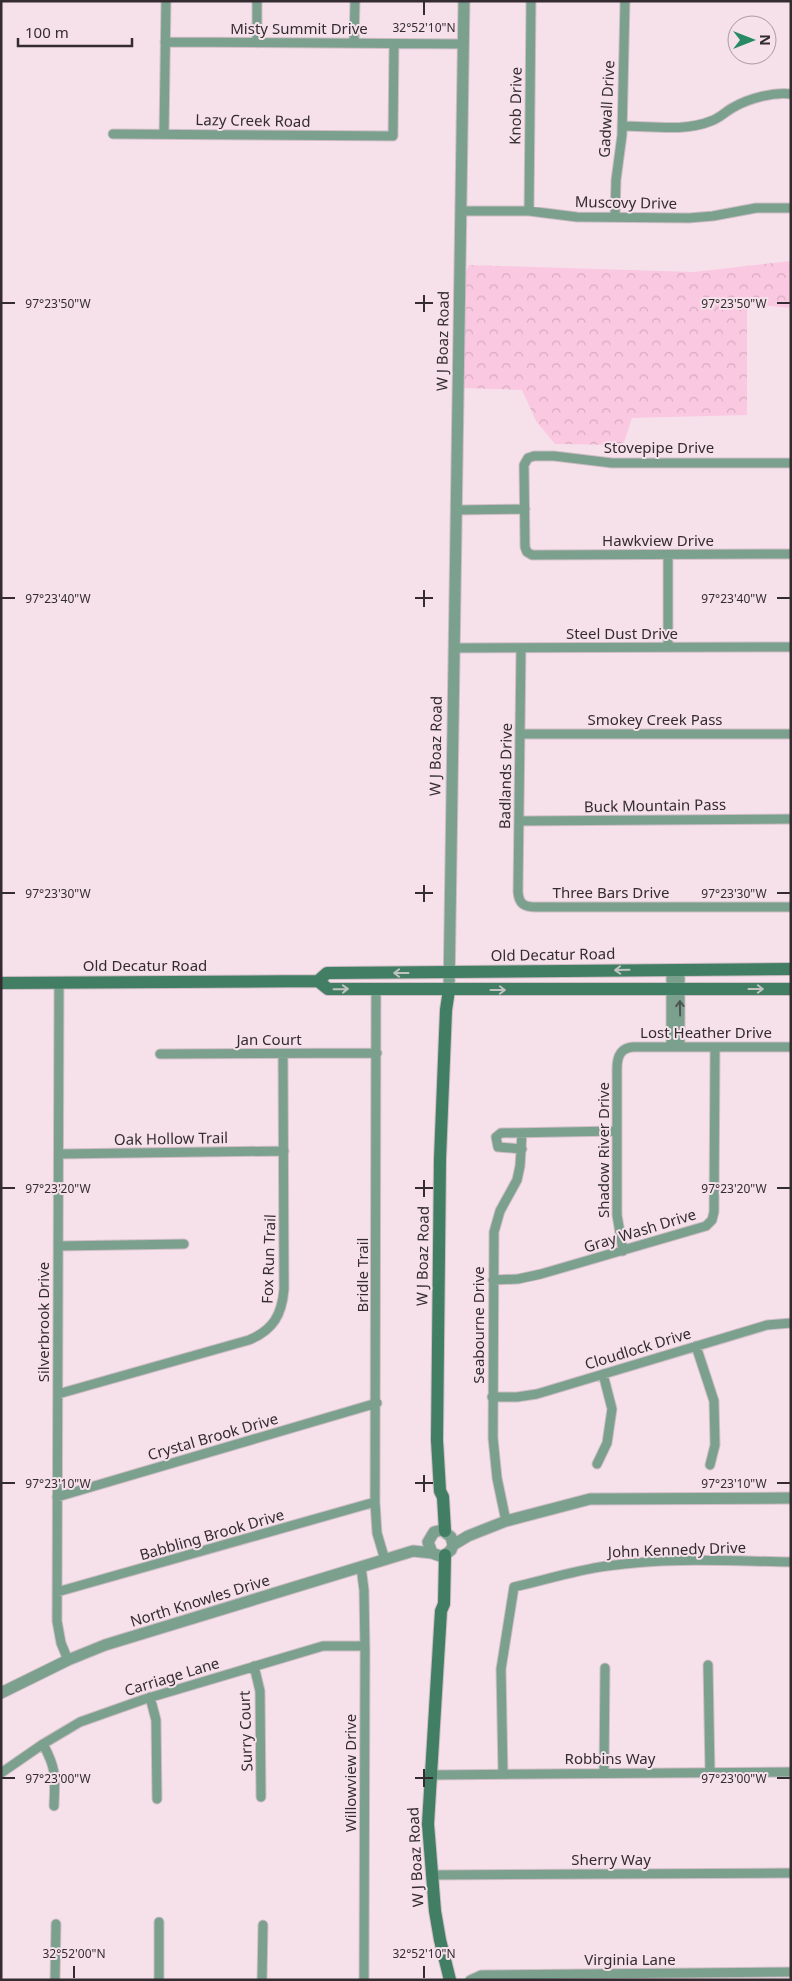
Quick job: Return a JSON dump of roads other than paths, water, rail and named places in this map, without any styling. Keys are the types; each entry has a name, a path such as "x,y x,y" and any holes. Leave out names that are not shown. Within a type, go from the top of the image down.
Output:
{"main road":[{"name":"Old Decatur Road","path":"318,981 327,973 791,969"},
{"name":"Old Decatur Road","path":"1,983 318,981 328,989 791,989"},
{"name":"W J Boaz Road","path":"440,1533 435,1497 440,1491 437,1440 440,1159 446,1010 449,990"},
{"name":"W J Boaz Road","path":"441,1552 444,1604 441,1611 438,1687 430,1774 428,1824 431,1875 440,1940 450,1980"}],"street":[{"path":"164,134 166,1"},
{"path":"257,1 257,43"},
{"path":"354,44 355,1"},
{"name":"W J Boaz Road","path":"449,990 464,1"},
{"name":"Knob Drive","path":"529,211 531,1"},
{"name":"Gadwall Drive","path":"616,217 616,180 622,126 624,1"},
{"name":"Misty Summit Drive","path":"165,42 463,44"},
{"name":"Lazy Creek Road","path":"113,134 393,136 394,44"},
{"path":"622,126 682,126 705,123 717,119 744,102 770,95 791,94"},
{"name":"Muscovy Drive","path":"461,211 529,211 577,217 701,218 749,209 791,208"},
{"name":"Stovepipe Drive","path":"525,509 524,465 528,458 534,456 554,456 612,463 791,463"},
{"path":"456,510 525,509"},
{"name":"Hawkview Drive","path":"525,509 525,547 527,552 532,555 791,554"},
{"path":"668,555 668,647"},
{"name":"Steel Dust Drive","path":"454,648 791,647"},
{"name":"Badlands Drive","path":"521,649 518,892 522,904"},
{"name":"Smokey Creek Pass","path":"520,734 791,734"},
{"name":"Buck Mountain Pass","path":"519,821 791,819"},
{"name":"Three Bars Drive","path":"522,904 536,907 791,907"},
{"path":"676,970 676,1047"},
{"name":"Silverbrook Drive","path":"59,982 57,1621 61,1643 68,1660"},
{"name":"Bridle Trail","path":"376,989 377,1403 375,1502 377,1534 385,1560"},
{"name":"Lost Heather Drive","path":"622,1051 633,1047 791,1047"},
{"name":"Gray Wash Drive","path":"493,1280 523,1278 623,1251 706,1226 712,1220 715,1206 715,1047"},
{"name":"Shadow River Drive","path":"622,1051 617,1060 617,1131 618,1224 623,1251"},
{"name":"Jan Court","path":"160,1054 377,1054"},
{"name":"Fox Run Trail","path":"58,1394 249,1340 259,1336 275,1323 283,1303 284,1290 283,1054"},
{"path":"522,1149 498,1147 496,1137 501,1133 617,1131"},
{"name":"Seabourne Drive","path":"506,1521 494,1457 492,1397 494,1232 500,1211 517,1180 522,1149 522,1133"},
{"name":"Oak Hollow Trail","path":"59,1154 284,1151"},
{"path":"58,1246 184,1244"},
{"name":"Cloudlock Drive","path":"492,1397 526,1396 767,1325 791,1323"},
{"path":"696,1346 714,1400 715,1445 710,1465"},
{"path":"597,1464 607,1443 612,1409 603,1374"},
{"name":"Crystal Brook Drive","path":"57,1497 377,1403"},
{"path":"441,1552 468,1536 506,1521 590,1498 791,1498"},
{"name":"Babbling Brook Drive","path":"57,1592 375,1502"},
{"path":"440,1533 468,1536"},
{"path":"440,1533 452,1537 441,1552"},
{"path":"440,1533 428,1546 441,1552"},
{"name":"North Knowles Drive","path":"1,1693 68,1660 114,1642 413,1551 440,1533"},
{"name":"North Knowles Drive","path":"413,1551 441,1552"},
{"name":"John Kennedy Drive","path":"503,1774 501,1669 514,1588 605,1566 634,1562 709,1560 791,1562"},
{"name":"Willowview Drive","path":"361,1567 365,1646 364,1980"},
{"name":"Carriage Lane","path":"1,1774 42,1744 80,1722 150,1697 322,1646 365,1646"},
{"path":"708,1665 710,1772"},
{"name":"Surry Court","path":"254,1666 260,1691 261,1796"},
{"path":"604,1668 604,1773"},
{"path":"150,1697 156,1720 157,1799"},
{"path":"42,1744 56,1773 54,1806"},
{"name":"Robbins Way","path":"430,1774 791,1772"},
{"name":"Sherry Way","path":"431,1875 791,1873"},
{"path":"159,1922 159,1980"},
{"path":"55,1980 56,1924"},
{"path":"262,1980 263,1925"},
{"name":"Virginia Lane","path":"470,1980 481,1975 791,1972"}]}
